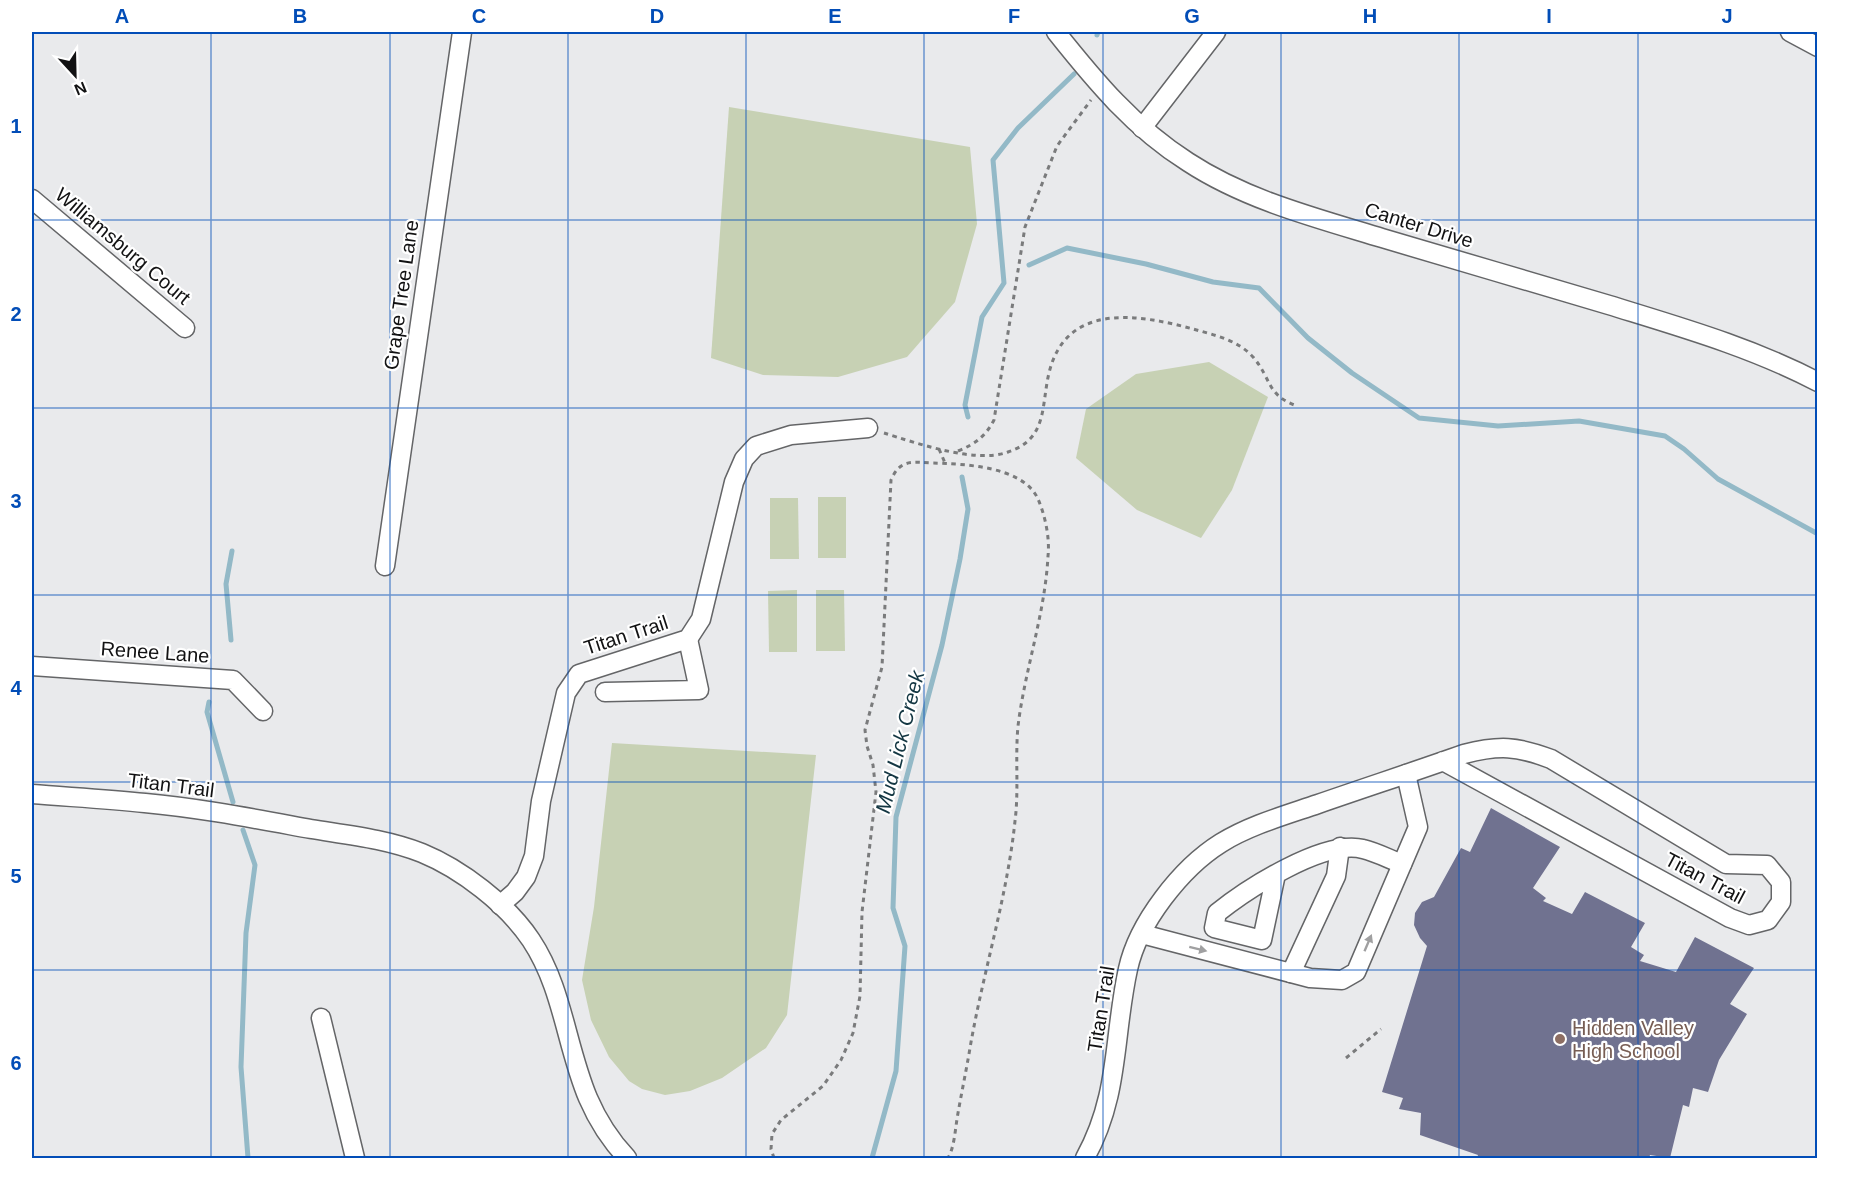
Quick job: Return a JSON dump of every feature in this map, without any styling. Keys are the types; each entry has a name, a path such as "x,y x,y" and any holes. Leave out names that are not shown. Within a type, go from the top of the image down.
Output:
{"street":[{"name":"Grape Tree Lane","path":"385,566 462,32"},
{"name":"Canter Drive","path":"1056,32 1102,88 1142,128 1189,163 1223,182 1316,218 1705,334 1782,363 1818,382"},
{"path":"1142,128 1216,32"},
{"path":"1790,32 1818,47"},
{"name":"Williamsburg Court","path":"32,199 185,328"},
{"name":"Titan Trail","path":"501,905 526,877 534,856 541,801 566,693 579,674 688,639 701,619 734,482 744,459 756,446 791,435 868,428"},
{"path":"605,692 699,690 688,639"},
{"name":"Renee Lane","path":"32,666 233,680 263,711"},
{"name":"Titan Trail","path":"1085,1158 1104,1114 1111,1088 1126,977 1142,934 1175,882 1196,861 1236,835 1289,814 1443,761 1488,747 1510,748 1551,759 1726,864 1767,865 1781,882 1781,902 1768,920 1749,925 1730,918 1443,761"},
{"path":"1142,934 1310,978 1342,980 1356,972 1418,827 1406,774"},
{"name":"Titan Trail","path":"32,794 147,803 265,820 395,843 449,866 501,905 531,940 554,985 588,1098 603,1126 627,1158"},
{"path":"1276,874 1287,867 1340,847 1362,848 1402,864"},
{"path":"1291,973 1336,876 1340,847"},
{"path":"321,1018 355,1158"}],"path":[{"path":"956,451 974,444 987,434 994,420 1025,227 1057,146 1102,88"},
{"path":"868,428 939,449 989,456 1008,453 1025,444 1037,430 1043,412 1048,375 1054,354 1064,340 1079,327 1101,319 1148,319 1227,339 1242,347 1255,359 1275,394 1283,401 1297,406"},
{"path":"939,449 945,463"},
{"path":"774,1158 771,1149 772,1134 782,1120 823,1086 841,1060 854,1033 860,996 862,912 876,792 865,729 882,667 891,480 895,470 902,464 913,462 994,469 1026,482 1037,497 1044,518 1049,554 1045,588 1018,725 1015,765 1016,819 1005,891 975,1020 951,1154 948,1158"},
{"path":"1346,1058 1380,1029"}],"green space":[{"path":"729,107 970,147 977,224 955,302 907,357 838,377 763,375 711,358"},
{"path":"1209,362 1268,397 1232,490 1201,538 1137,510 1076,458 1086,409 1136,374"},
{"path":"818,497 846,497 846,558 818,558"},
{"path":"770,498 798,498 799,559 770,559"},
{"path":"797,590 797,652 769,652 768,591"},
{"path":"816,590 844,590 845,651 816,651"},
{"path":"612,743 816,755 787,1015 766,1048 722,1078 690,1091 665,1095 642,1089 629,1081 609,1057 591,1020 582,980 594,907"}],"building":[{"path":"1491,808 1560,847 1533,888 1546,898 1543,901 1572,914 1585,892 1645,923 1631,947 1644,955 1640,961 1676,972 1695,937 1754,968 1730,1004 1747,1014 1719,1060 1708,1092 1693,1088 1689,1107 1683,1105 1670,1158 1650,1155 1649,1158 1477,1158 1478,1155 1420,1135 1421,1113 1399,1109 1403,1098 1382,1092 1427,946 1414,925 1415,913 1422,902 1434,897 1461,848 1470,852"}],"waterway":[{"name":"Mud Lick Creek","path":"968,417 965,405 982,317 1004,283 993,160 1018,128 1074,74"},
{"path":"1029,265 1067,248 1146,264 1213,282 1259,288 1308,338 1352,373 1419,418 1498,426 1579,421 1665,436 1684,449 1718,479 1818,534"},
{"name":"Mud Lick Creek","path":"872,1158 896,1071 905,946 893,908 896,817 942,645 960,559 968,509 962,477"},
{"path":"231,640 226,584 232,551"},
{"path":"209,702 207,712 233,802"},
{"path":"243,830 255,865 246,933 241,1067 248,1158"}],"place":[{"name":"Hidden Valley High School","path":"1560,1039"}]}
